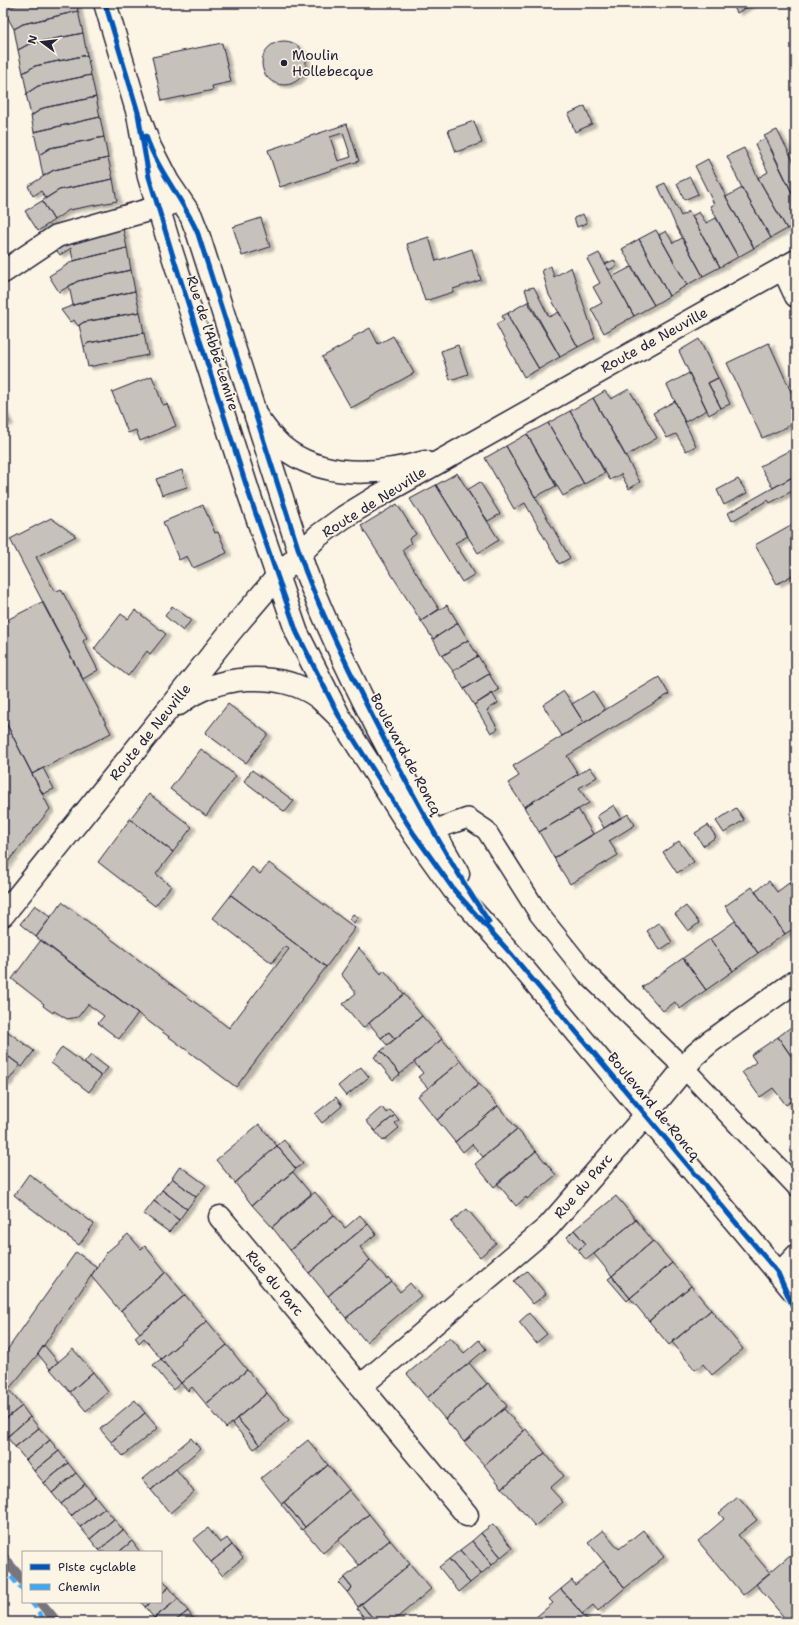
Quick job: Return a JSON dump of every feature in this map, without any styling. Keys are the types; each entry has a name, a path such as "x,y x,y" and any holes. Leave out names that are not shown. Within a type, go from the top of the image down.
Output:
{"main road":[{"name":"Rue de l'Abbé Lemire","path":"105,3 138,114 158,164 180,201 191,216 198,234 300,554"},
{"name":"Rue de l'Abbé Lemire","path":"138,114 143,148 159,208 276,576"},
{"path":"3,272 57,236 180,201"},
{"path":"790,264 796,296"},
{"name":"Route de Neuville","path":"3,915 230,631 276,576 318,536 344,517 790,264"},
{"path":"256,416 274,438 289,452 305,461 329,468 375,472 403,468 427,461 471,444"},
{"name":"Boulevard de Roncq","path":"300,554 320,609 338,650 433,830 459,877 512,955"},
{"name":"Boulevard de Roncq","path":"276,576 297,634 339,716 409,827 454,890 512,955 796,1294"},
{"path":"158,722 182,702 204,689 223,682 244,680 265,680 286,683 318,697 339,716"},
{"name":"Rue du Parc","path":"362,1385 548,1227 646,1115 684,1068 710,1042 796,981"},
{"name":"Rue du Parc","path":"220,1217 362,1385 467,1514"}],"lane":[{"path":"433,830 468,818 486,830 539,914 587,974 684,1068 796,1186"},
{"path":"778,1273 796,1254"}],"building":[{"path":"20,3 77,3 78,11 23,24 14,29 4,11"},
{"path":"732,3 754,3 737,13"},
{"path":"78,11 83,33 29,44 18,50 14,29 23,24"},
{"path":"83,33 87,55 35,66 23,73 18,50 29,44"},
{"name":"Moulin Hollebecque","path":"280,41 288,41 293,42 300,47 305,54 305,72 300,79 293,84 280,85 272,82 265,75 262,67 262,59 265,51 272,44"},
{"path":"222,43 231,82 212,86 213,90 162,101 152,57"},
{"path":"87,55 91,75 38,86 27,93 23,73 35,66"},
{"path":"91,75 96,97 43,108 31,116 26,94 38,86"},
{"path":"96,97 100,117 34,132 31,116 43,108"},
{"path":"585,106 592,124 575,132 568,114"},
{"path":"100,117 104,137 50,148 39,155 34,132"},
{"path":"474,121 482,143 456,152 448,130"},
{"path":"347,124 359,161 280,187 268,150","holes":["343,133 351,157 338,161 330,137"]},
{"path":"777,130 796,166 796,201 764,136"},
{"path":"104,137 108,158 54,170 43,176 39,155 50,148"},
{"path":"766,138 796,201 796,224 787,229 758,178 768,172 755,144"},
{"path":"744,148 758,178 787,229 771,238 742,188 727,156"},
{"path":"108,158 113,179 59,190 46,198 41,191 33,196 28,186 54,170"},
{"path":"708,159 726,197 754,248 738,257 710,206 714,204 695,166"},
{"path":"690,177 698,194 684,200 677,183"},
{"path":"113,179 117,201 69,210 54,220 42,201 59,190"},
{"path":"665,183 681,216 689,211 720,267 703,276 676,226 658,186"},
{"path":"742,188 771,238 754,248 726,197"},
{"path":"42,201 54,220 38,231 25,211"},
{"path":"699,212 706,223 716,218 738,257 720,267 692,216"},
{"path":"583,214 587,223 577,227 574,218"},
{"path":"261,218 270,247 242,256 233,227"},
{"path":"123,228 127,248 73,261 71,248 60,255 54,247"},
{"path":"656,230 687,285 669,296 639,239"},
{"path":"666,231 673,243 682,238 703,276 687,285 659,235"},
{"path":"429,237 436,261 472,249 481,280 453,289 453,292 425,301 407,244"},
{"path":"639,239 669,296 654,305 622,249"},
{"path":"127,248 131,270 78,281 59,292 49,276 73,261"},
{"path":"599,253 634,316 604,333 591,309 602,303 593,287 600,283 587,259"},
{"path":"614,260 617,266 609,270 605,264"},
{"path":"551,266 554,277 571,267 595,338 578,347 549,295 542,270"},
{"path":"631,267 654,305 634,316 612,277"},
{"path":"131,270 135,291 73,305 69,286 78,281"},
{"path":"534,287 549,317 559,312 578,347 560,357 530,306 525,289"},
{"path":"135,291 140,312 84,322 78,326 74,320 70,322 61,310 82,302"},
{"path":"529,301 560,357 539,369 510,320 508,313"},
{"path":"140,312 144,333 88,343 84,347 79,325 84,322"},
{"path":"508,313 510,320 539,369 524,377 496,324 504,320 502,316"},
{"path":"370,328 378,344 393,336 414,373 351,408 322,357 353,340 351,338"},
{"path":"144,333 148,355 88,367 84,347 88,343"},
{"path":"699,339 718,378 708,383 721,408 709,415 679,351"},
{"path":"769,343 796,403 796,423 762,438 727,363"},
{"path":"458,345 468,374 450,380 441,351"},
{"path":"689,373 707,410 685,422 667,385"},
{"path":"152,376 163,405 167,404 176,426 140,441 136,430 128,433 112,392"},
{"path":"718,378 730,404 721,408 708,383"},
{"path":"629,389 657,438 626,456 593,398 605,391 611,399"},
{"path":"593,398 640,482 629,489 621,474 610,480 570,411"},
{"path":"675,401 696,446 686,451 676,434 667,438 653,413"},
{"path":"3,410 9,422 3,425"},
{"path":"570,411 605,473 584,484 548,423"},
{"path":"548,423 584,484 563,496 527,434"},
{"path":"527,434 556,486 535,497 506,446"},
{"path":"506,446 570,558 559,564 525,503 514,509 485,458"},
{"path":"796,447 796,475 773,488 760,466"},
{"path":"182,470 187,487 162,495 156,479"},
{"path":"457,473 499,540 478,553 436,485"},
{"path":"796,475 796,489 770,503 768,500 732,521 728,513"},
{"path":"738,479 747,493 724,505 717,490"},
{"path":"480,482 500,514 488,521 467,490"},
{"path":"436,485 468,536 455,543 475,574 462,582 410,499"},
{"path":"397,504 416,534 409,539 411,543 402,550 439,609 421,621 361,526"},
{"path":"203,505 215,533 218,532 227,553 193,568 187,556 179,560 163,522"},
{"path":"51,518 76,536 36,557 55,592 61,589 87,638 83,641 98,670 83,679 10,539"},
{"path":"796,522 796,573 777,584 755,545"},
{"path":"42,602 111,733 32,774 3,717 3,622"},
{"path":"447,605 458,623 433,639 421,621"},
{"path":"172,606 191,620 183,631 165,616"},
{"path":"135,610 166,634 150,654 147,651 128,676 94,649 121,614 128,619"},
{"path":"458,623 468,640 442,656 433,639"},
{"path":"468,640 478,656 453,671 442,656"},
{"path":"478,656 489,674 464,689 453,671"},
{"path":"489,674 499,690 474,705 464,689"},
{"path":"659,677 669,694 567,756 578,774 524,807 508,783 519,776 513,766"},
{"path":"564,691 584,723 562,736 543,705"},
{"path":"593,691 605,710 584,723 572,704"},
{"path":"492,693 498,703 487,710 498,729 491,733 474,705"},
{"path":"228,704 268,734 246,763 205,733"},
{"path":"3,717 50,809 3,868"},
{"path":"201,749 236,776 206,816 170,789"},
{"path":"590,767 597,777 579,788 589,803 539,832 524,807"},
{"path":"43,768 54,789 43,794 32,774"},
{"path":"252,770 294,801 285,812 244,781"},
{"path":"149,794 192,827 173,852 130,819"},
{"path":"614,805 621,817 604,828 597,816"},
{"path":"736,808 744,820 724,833 716,821"},
{"path":"578,809 593,834 554,858 539,832"},
{"path":"628,814 635,825 609,841 618,855 570,884 554,858"},
{"path":"130,819 173,852 156,874 171,886 155,906 98,862"},
{"path":"708,825 716,837 703,846 695,833"},
{"path":"679,841 694,862 677,873 663,852"},
{"path":"269,863 355,928 326,967 231,895 252,867 260,874"},
{"path":"796,878 796,893 789,883"},
{"path":"769,881 777,892 789,883 796,893 796,927 785,934 755,891"},
{"path":"752,887 785,934 758,953 725,906"},
{"path":"231,895 326,967 236,1087 36,937 62,902 229,1028 289,949 285,946 272,963 213,918"},
{"path":"35,905 51,917 36,937 20,924"},
{"path":"686,906 699,923 688,931 675,914"},
{"path":"353,914 358,917 354,923 349,919"},
{"path":"735,921 758,953 733,971 710,939"},
{"path":"659,922 672,942 660,950 647,931"},
{"path":"710,939 733,971 706,990 683,958"},
{"path":"41,940 138,1013 119,1039 98,1023 104,1016 88,1004 78,1017 67,1019 54,1011 53,1013 43,1006 44,1004 12,979"},
{"path":"359,948 381,974 384,970 404,994 363,1028 343,1004 356,993 341,974"},
{"path":"683,958 706,990 680,1009 675,1002 663,1011 642,987"},
{"path":"404,994 422,1016 395,1039 389,1032 381,1038 369,1023"},
{"path":"422,1016 442,1039 400,1074 381,1051"},
{"path":"796,1023 796,1063 778,1037"},
{"path":"3,1028 34,1051 22,1067 9,1057 3,1064"},
{"path":"389,1032 395,1039 387,1045 381,1038"},
{"path":"778,1037 796,1063 796,1098 786,1105 773,1088 760,1097 742,1072 756,1062 751,1055"},
{"path":"442,1039 461,1061 428,1088 418,1077 423,1073 414,1062"},
{"path":"62,1047 101,1076 89,1092 51,1063"},
{"path":"381,1051 400,1074 393,1080 374,1057"},
{"path":"91,1055 108,1068 101,1076 84,1063"},
{"path":"9,1057 20,1065 6,1084 3,1082 3,1064"},
{"path":"461,1061 479,1084 437,1120 418,1096"},
{"path":"361,1067 369,1077 346,1096 338,1086"},
{"path":"479,1084 498,1106 455,1142 437,1120"},
{"path":"336,1097 342,1106 322,1123 315,1114"},
{"path":"498,1106 517,1129 483,1157 472,1144 463,1152 455,1142"},
{"path":"382,1107 386,1113 390,1110 395,1115 375,1131 366,1121"},
{"path":"395,1115 399,1120 395,1123 399,1128 383,1141 375,1131"},
{"path":"259,1124 277,1146 235,1183 216,1160"},
{"path":"517,1129 536,1151 494,1187 475,1164"},
{"path":"284,1140 303,1163 296,1169 277,1146"},
{"path":"277,1146 296,1169 252,1205 235,1183"},
{"path":"536,1151 556,1175 527,1199 526,1197 516,1206 497,1183"},
{"path":"180,1166 206,1185 196,1197 172,1178"},
{"path":"293,1172 311,1194 272,1227 252,1205"},
{"path":"29,1174 94,1224 79,1245 14,1195"},
{"path":"172,1178 196,1197 187,1209 162,1190"},
{"path":"162,1190 187,1209 179,1220 154,1201"},
{"path":"315,1192 334,1215 290,1250 272,1227"},
{"path":"616,1196 636,1220 586,1260 578,1250 586,1244 574,1230"},
{"path":"154,1201 179,1220 169,1232 144,1214"},
{"path":"467,1209 496,1243 480,1257 451,1222"},
{"path":"334,1215 345,1228 360,1215 368,1224 309,1273 290,1250"},
{"path":"636,1220 653,1241 612,1276 594,1254"},
{"path":"368,1224 376,1234 360,1247 370,1260 328,1296 309,1273"},
{"path":"574,1230 586,1244 578,1250 567,1237"},
{"path":"128,1234 141,1249 145,1246 166,1272 120,1311 91,1276 107,1252"},
{"path":"653,1241 672,1263 630,1298 612,1276"},
{"path":"76,1252 97,1267 38,1354 3,1396 3,1356"},
{"path":"370,1260 387,1279 388,1277 392,1282 346,1318 328,1296"},
{"path":"672,1263 691,1286 649,1321 630,1298"},
{"path":"527,1271 546,1294 533,1304 514,1281"},
{"path":"166,1272 185,1295 140,1333 121,1310"},
{"path":"612,1276 630,1298 627,1301 608,1279"},
{"path":"392,1282 400,1292 410,1283 421,1296 366,1342 346,1318"},
{"path":"691,1286 711,1310 669,1345 649,1321"},
{"path":"185,1295 207,1321 161,1359 144,1338 139,1343 135,1337"},
{"path":"711,1310 743,1349 712,1375 703,1364 695,1370 672,1342"},
{"path":"529,1313 547,1334 536,1343 519,1322"},
{"path":"207,1321 227,1345 181,1383 161,1359"},
{"path":"450,1337 464,1353 479,1340 486,1349 427,1398 407,1374"},
{"path":"44,1345 58,1362 50,1369 38,1354"},
{"path":"227,1345 247,1370 206,1404 192,1387 188,1391 181,1383"},
{"path":"73,1349 93,1372 70,1392 50,1369"},
{"path":"161,1359 181,1383 173,1390 153,1365"},
{"path":"469,1363 487,1384 445,1419 427,1398"},
{"path":"247,1370 267,1393 226,1428 206,1404"},
{"path":"93,1372 108,1392 86,1411 70,1392"},
{"path":"488,1383 507,1406 464,1442 445,1419"},
{"path":"8,1389 22,1406 3,1421 3,1396"},
{"path":"267,1393 289,1420 260,1445 237,1418"},
{"path":"135,1400 145,1413 111,1442 100,1429"},
{"path":"22,1406 30,1417 7,1437 3,1432 3,1421"},
{"path":"504,1409 524,1431 484,1465 464,1442"},
{"path":"145,1413 158,1428 123,1456 111,1442"},
{"path":"30,1417 39,1428 15,1447 7,1437"},
{"path":"237,1418 260,1445 254,1449 232,1423"},
{"path":"39,1428 50,1440 26,1460 15,1447"},
{"path":"526,1429 545,1453 502,1488 484,1465"},
{"path":"191,1438 200,1449 151,1490 142,1479"},
{"path":"50,1440 59,1451 34,1471 26,1460"},
{"path":"308,1440 328,1465 282,1504 261,1478"},
{"path":"59,1451 68,1463 44,1483 34,1471"},
{"path":"545,1453 564,1476 550,1488 563,1502 535,1526 502,1488"},
{"path":"68,1463 76,1473 52,1493 44,1483"},
{"path":"328,1465 349,1490 305,1527 284,1502"},
{"path":"176,1469 194,1492 170,1513 151,1490"},
{"path":"76,1473 85,1484 61,1504 52,1493"},
{"path":"85,1484 95,1496 71,1516 61,1504"},
{"path":"349,1490 369,1514 323,1553 303,1529"},
{"path":"95,1496 105,1508 80,1527 71,1516"},
{"path":"738,1497 757,1520 738,1535 770,1573 743,1595 698,1541 724,1519 719,1513"},
{"path":"284,1502 305,1527 302,1530 281,1504"},
{"path":"105,1508 114,1519 90,1539 80,1527"},
{"path":"369,1514 390,1540 359,1565 338,1540"},
{"path":"114,1519 123,1530 99,1550 90,1539"},
{"path":"493,1524 512,1548 501,1557 481,1533"},
{"path":"208,1528 220,1543 227,1538 232,1545 211,1562 193,1540"},
{"path":"123,1530 132,1541 120,1551 99,1550"},
{"path":"603,1530 619,1549 643,1530 664,1557 625,1588 588,1542"},
{"path":"481,1533 501,1557 492,1565 472,1541"},
{"path":"390,1540 410,1564 358,1607 347,1592 352,1588 344,1578"},
{"path":"132,1541 139,1551 120,1551"},
{"path":"472,1541 492,1565 481,1574 460,1550"},
{"path":"232,1545 243,1558 222,1575 211,1562"},
{"path":"460,1550 481,1574 470,1583 449,1559"},
{"path":"796,1550 796,1570 794,1571 796,1574 796,1617 788,1622 756,1584"},
{"path":"449,1559 470,1583 459,1592 439,1567"},
{"path":"604,1561 625,1588 598,1611 593,1605 582,1614 561,1589 572,1580 575,1585"},
{"path":"410,1564 431,1589 392,1622 376,1622 361,1604"},
{"path":"162,1578 169,1587 162,1593"},
{"path":"344,1578 352,1588 347,1592 339,1583"},
{"path":"169,1587 178,1599 154,1618 145,1607 150,1603 162,1603 162,1593"},
{"path":"561,1589 588,1621 530,1622 553,1603 549,1599"},
{"path":"178,1599 188,1611 174,1622 157,1622 154,1618"},
{"path":"142,1603 150,1603 145,1607"},
{"path":"361,1604 376,1622 368,1622 357,1609"},
{"path":"188,1611 195,1622 174,1622"}],"waterway":[{"path":"3,1557 22,1580"},
{"path":"41,1603 57,1622"}],"marked path":[{"path":"3,1568 22,1590"},
{"path":"32,1603 46,1622"}],"cycle path":[{"path":"105,3 140,119"},
{"path":"138,114 149,177 249,494 297,633 339,716 414,834 454,890 512,955 778,1273 796,1314"},
{"path":"146,136 157,162 186,209 198,234 305,570 323,614 353,678 409,787 447,856 489,922"}],"place":[{"name":"Moulin Hollebecque","path":"284,63"}]}
